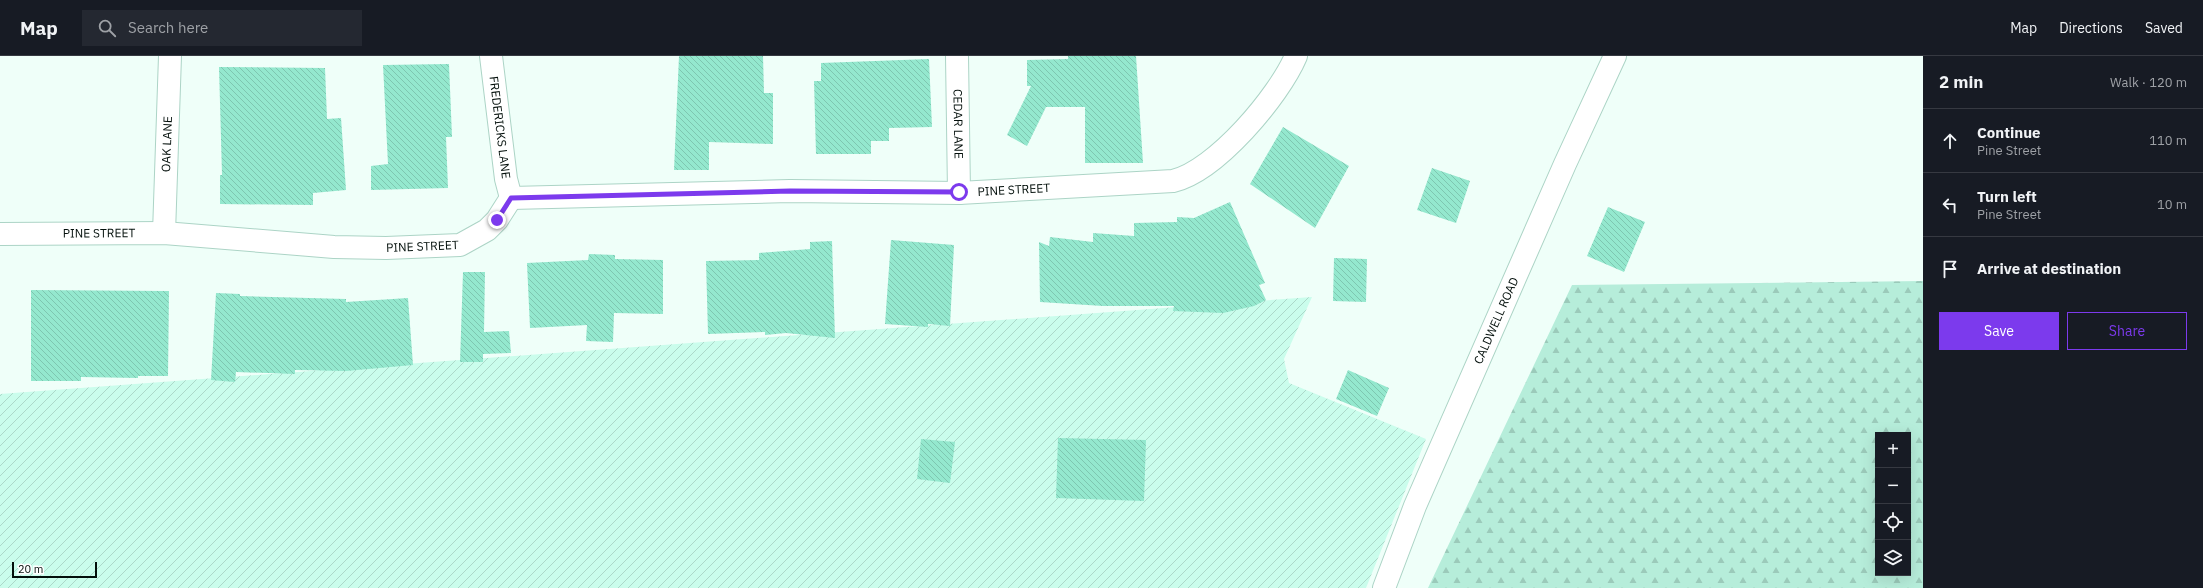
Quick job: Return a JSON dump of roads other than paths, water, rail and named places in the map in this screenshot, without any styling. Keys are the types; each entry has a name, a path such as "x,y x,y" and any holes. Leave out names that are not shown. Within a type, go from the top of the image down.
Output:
{"street":[{"name":"OAK LANE","path":"164,233 170,56"},
{"name":"FREDERICKS LANE","path":"491,56 506,180 511,198"},
{"name":"CEDAR LANE","path":"957,56 959,192"},
{"name":"PINE STREET","path":"0,234 164,233 334,247 386,248 460,245 487,230 497,220 511,198 790,191 959,192 1162,182 1185,178 1213,160 1259,113 1274,95 1296,56"},
{"name":"CALDWELL ROAD","path":"1384,588 1415,506 1565,164 1615,56"}]}
